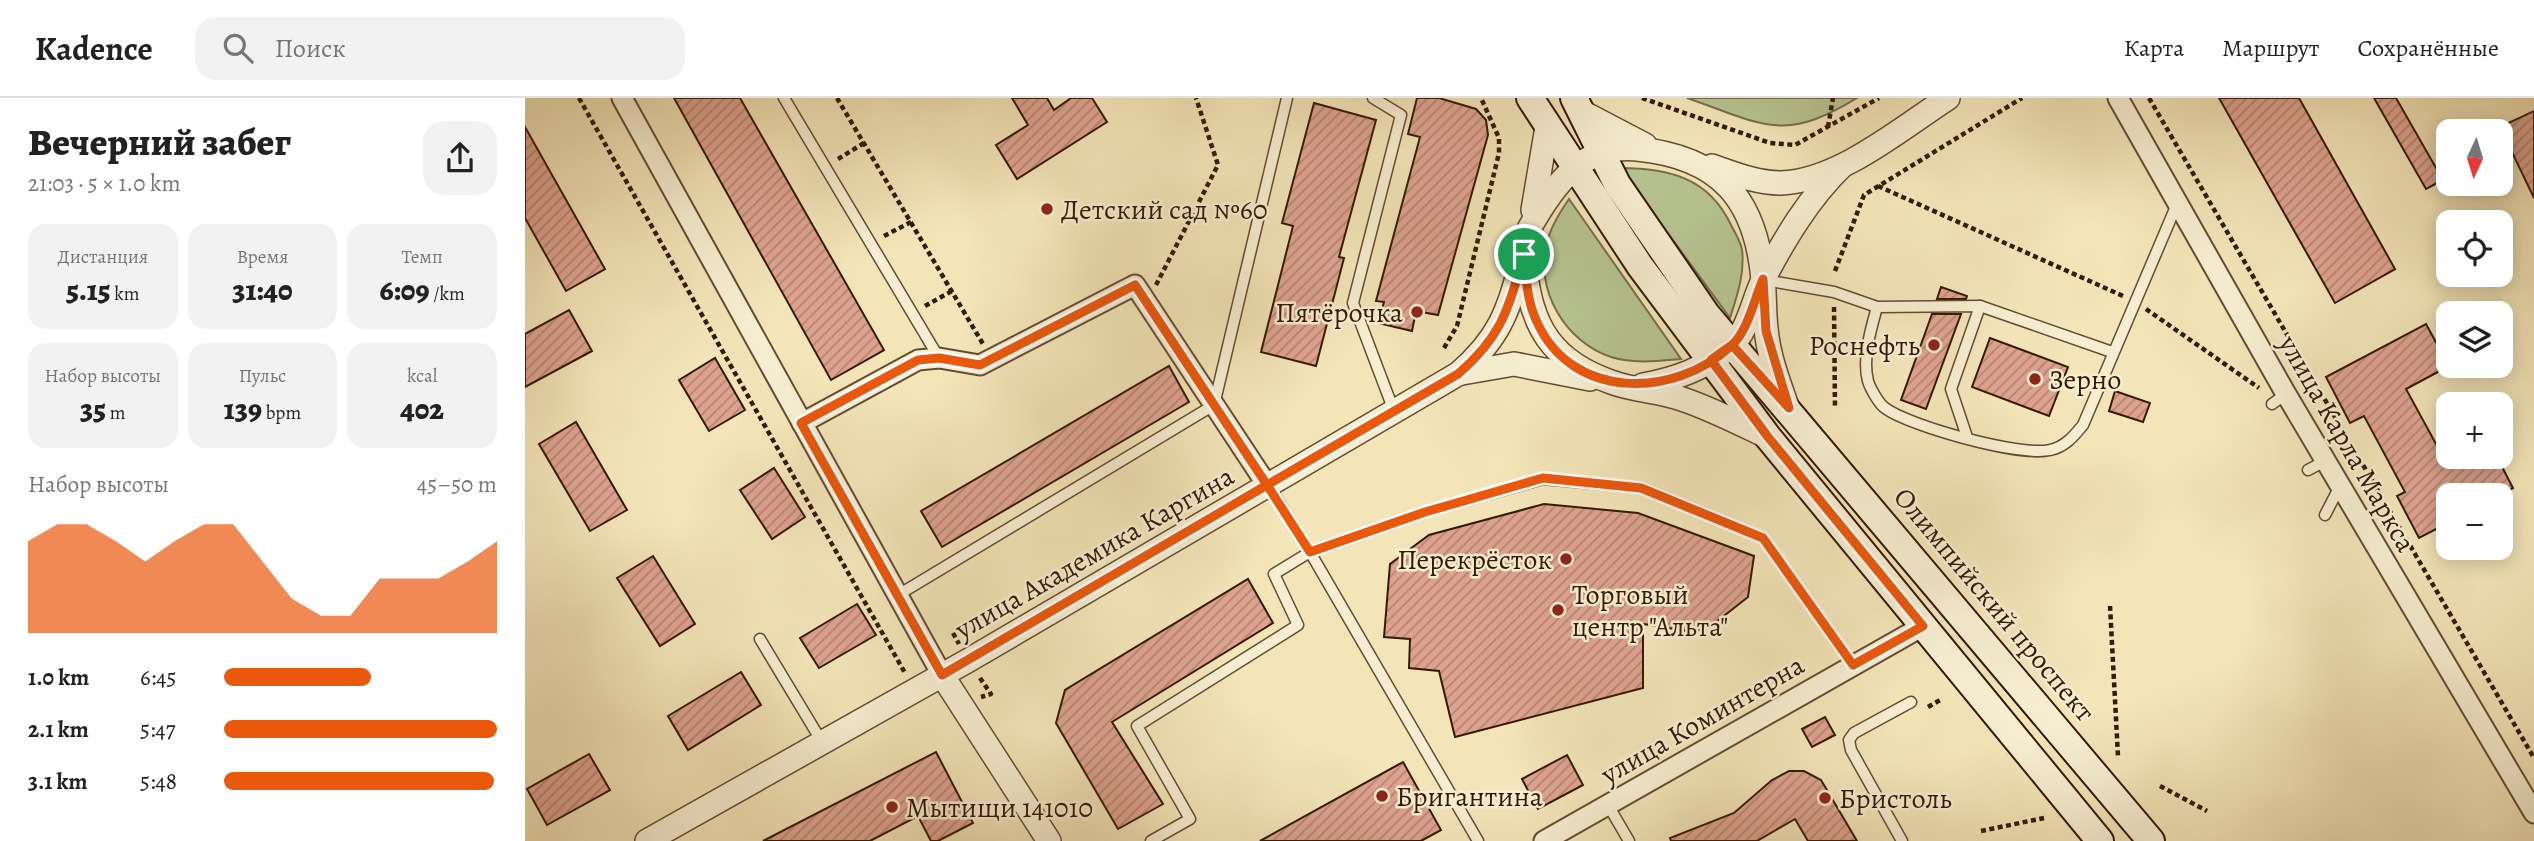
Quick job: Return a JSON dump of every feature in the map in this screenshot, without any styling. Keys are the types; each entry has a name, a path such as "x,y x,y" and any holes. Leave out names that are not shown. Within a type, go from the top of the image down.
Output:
{"main road":[{"name":"Олимпийский проспект","path":"1530,98 1640,266 1722,353 1789,408 2151,841"},
{"name":"Олимпийский проспект","path":"1577,104 1599,152 1707,315 1722,353 1768,437 2100,841"}],"street":[{"path":"622,98 942,675 1049,841"},
{"path":"1693,160 1750,180 1781,183 1811,178 1842,166 1948,98"},
{"name":"улица Карла Маркса","path":"2118,98 2178,200 2279,399 2317,466 2340,486 2534,813"},
{"name":"Олимпийский проспект","path":"1577,104 1618,133 1661,151 1693,160 1727,185 1749,215 1757,240 1763,279 1766,331 1789,408"},
{"name":"Олимпийский проспект","path":"1547,127 1524,254 1527,288 1537,322 1555,350 1580,368 1613,383 1636,386 1719,413 1768,437"},
{"name":"Олимпийский проспект","path":"1529,229 1549,194 1575,166 1599,152 1623,148 1661,151"},
{"path":"1722,353 1743,328 1763,279 1798,219 1820,188 1842,166"},
{"path":"1458,374 1494,339 1506,316 1524,254"},
{"path":"801,423 918,360 939,358 980,365 1135,285 1267,485"},
{"name":"Олимпийский проспект","path":"1636,386 1683,377 1722,353"},
{"path":"1458,374 1514,364 1613,383"},
{"name":"улица Академика Каргина","path":"647,841 942,675 1458,374"},
{"name":"улица Коминтерна","path":"1545,841 1923,626"}],"lane":[{"path":"784,98 939,358"},
{"path":"898,595 1214,405 1287,98"},
{"path":"1373,98 1401,115 1353,303 1395,411"},
{"path":"1877,307 1868,344 1868,382 1884,407 1928,428 2021,450 2049,451 2069,442 2083,425 2178,200"},
{"path":"1763,279 1834,292 1877,307 1980,306 2112,352"},
{"path":"1967,437 1951,389 1980,306"},
{"path":"1151,841 1190,819 1137,726 1299,625 1274,574 1310,552 1425,512 1543,478 1641,488 1763,538 1853,665"},
{"path":"1267,485 1310,552 1478,841"},
{"path":"2325,515 2340,486"},
{"path":"760,639 822,742"},
{"path":"1902,841 1851,750 1849,740 1854,733 1911,702"},
{"path":"1608,805 1629,841"}],"path":[{"path":"579,98 894,657"},
{"path":"837,98 991,358"},
{"path":"1146,303 1218,164 1196,98"},
{"path":"1444,348 1457,327 1499,153 1499,138 1481,98"},
{"path":"1642,98 1769,143 1795,145 1879,98"},
{"path":"1828,127 1833,98"},
{"path":"1835,271 1864,195 2022,98"},
{"path":"2149,98 2534,758"},
{"path":"824,167 864,143"},
{"path":"1878,186 2134,301 2266,392"},
{"path":"869,244 911,222"},
{"path":"911,314 952,291"},
{"path":"1834,292 1835,409"},
{"path":"2110,606 2118,756"},
{"path":"1928,707 1942,699"},
{"path":"2160,786 2207,811"},
{"path":"1981,831 2044,818"}],"green space":[{"path":"1687,98 1857,98 1809,121 1772,125 1754,122"},
{"path":"1620,168 1655,170 1686,179 1711,196 1722,209 1738,238 1743,259 1738,293 1730,318"},
{"path":"1569,199 1681,359 1637,361 1611,357 1580,339 1557,312 1549,295 1544,260 1551,230"}],"building":[{"path":"674,98 740,98 884,350 831,380"},
{"path":"1012,98 1047,98 1054,110 1071,98 1092,98 1107,122 1017,179 996,145 1028,125"},
{"path":"1417,98 1439,98 1476,109 1486,120 1488,135 1438,315 1416,311 1412,331 1378,323 1384,302 1376,301 1420,137 1408,134"},
{"path":"2219,98 2299,98 2395,269 2335,303"},
{"path":"2374,98 2396,98 2436,168 2436,184 2426,189"},
{"path":"1314,103 1376,120 1339,257 1344,258 1316,366 1261,352 1293,226 1282,223"},
{"path":"2534,111 2534,198 2513,154 2513,121"},
{"path":"525,127 605,269 566,291 525,218"},
{"path":"1941,287 1967,296 1966,299 1937,299"},
{"path":"569,310 592,351 525,387 525,334"},
{"path":"1932,314 1961,314 1926,409 1901,400"},
{"path":"2426,324 2436,342 2436,373 2406,389 2436,444 2436,469 2503,469 2510,483 2436,483 2436,529 2419,538 2397,496 2405,492 2364,416 2350,423 2326,377"},
{"path":"1990,338 2068,367 2049,416 1972,387"},
{"path":"715,358 745,410 709,431 679,380"},
{"path":"1169,366 1189,402 942,547 921,511"},
{"path":"2115,391 2150,403 2143,422 2109,411"},
{"path":"576,422 627,510 590,531 539,444"},
{"path":"774,468 805,517 772,539 740,490"},
{"name":"Торговый центр \"Альта\"","path":"1544,504 1638,513 1754,556 1748,597 1711,626 1693,632 1643,624 1643,688 1455,737 1439,671 1409,668 1410,639 1384,637 1390,564 1429,535"},
{"path":"653,556 695,624 660,646 617,578"},
{"path":"1248,579 1273,623 1112,722 1163,804 1118,829 1056,723 1065,690"},
{"path":"857,604 876,635 819,668 800,638"},
{"path":"741,672 761,705 688,750 668,716"},
{"path":"1825,717 1835,735 1812,747 1802,729"},
{"path":"936,752 973,823 938,841 931,841 918,816 870,841 763,841"},
{"path":"589,754 610,790 547,825 527,789"},
{"path":"1567,755 1583,785 1538,809 1522,779"},
{"name":"Бригантина","path":"1403,762 1441,830 1421,841 1260,841"},
{"path":"1789,771 1804,771 1821,780 1857,841 1808,841 1795,819 1757,841 1671,841 1670,838 1734,813 1772,780"}],"place":[{"name":"Детский сад №60","path":"1047,209"},
{"name":"Пятёрочка","path":"1417,312"},
{"name":"Роснефть","path":"1934,345"},
{"name":"Зерно","path":"2035,379"},
{"name":"Перекрёсток","path":"1566,559"},
{"name":"Торговый центр \"Альта\"","path":"1558,610"},
{"name":"Бригантина","path":"1382,796"},
{"name":"Бристоль","path":"1825,798"},
{"name":"Мытищи 141010","path":"892,807"}],"route":[{"path":"1524,254 1506,316 1494,339 1480,356 1458,374 1267,485 1135,285 980,365 939,358 918,360 801,423 942,675 1267,485 1310,552 1425,512 1543,478 1641,488 1763,538 1853,665 1923,626 1768,437 1711,360 1732,345 1789,408 1779,382 1766,331 1763,279 1743,328 1732,345 1683,377 1636,386 1613,383 1580,368 1555,350 1537,322 1527,288 1524,254"}]}
